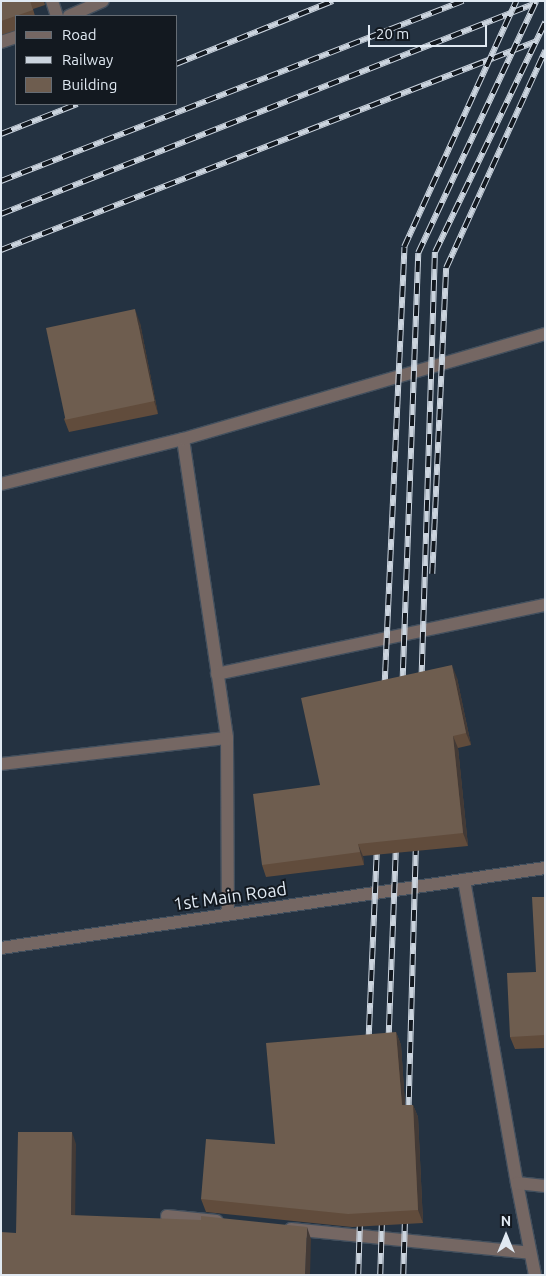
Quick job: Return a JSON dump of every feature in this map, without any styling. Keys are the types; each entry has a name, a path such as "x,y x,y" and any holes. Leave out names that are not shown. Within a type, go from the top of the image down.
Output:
{"street":[{"path":"52,1 57,15"},
{"path":"71,15 103,1"},
{"path":"1,42 15,37"},
{"path":"1,484 183,440 545,334"},
{"path":"183,440 227,738 228,913"},
{"path":"217,674 545,604"},
{"path":"1,764 227,738"},
{"name":"1st Main Road","path":"1,948 228,913 545,868"},
{"path":"464,880 534,1275"},
{"path":"517,1183 545,1186"},
{"path":"167,1216 226,1222"},
{"path":"275,1227 530,1252"}],"building":[{"path":"1,1 30,1 33,10 1,21"},
{"path":"135,309 155,401 66,420 46,328"},
{"path":"452,665 466,733 453,736 463,833 358,844 360,852 262,865 253,794 320,785 301,698"},
{"path":"532,897 545,897 545,1035 510,1037 507,973 536,972"},
{"path":"396,1032 402,1105 413,1105 418,1210 348,1214 201,1199 206,1139 275,1144 266,1043"},
{"path":"18,1132 72,1132 71,1215 201,1220 201,1216 307,1227 305,1275 1,1275 1,1232 16,1233"}],"railway":[{"path":"178,63 333,1"},
{"path":"1,181 463,1"},
{"path":"384,693 404,247 516,1"},
{"path":"402,690 418,253 536,1"},
{"path":"1,214 536,3"},
{"path":"421,687 435,252 545,22"},
{"path":"1,250 537,41"},
{"path":"432,574 446,268 545,51"},
{"path":"1,134 74,105"},
{"path":"408,1119 416,836"},
{"path":"368,1047 377,840"},
{"path":"388,1047 396,840"},
{"path":"403,1275 405,1211"},
{"path":"358,1275 360,1212"},
{"path":"380,1275 382,1212"}]}
